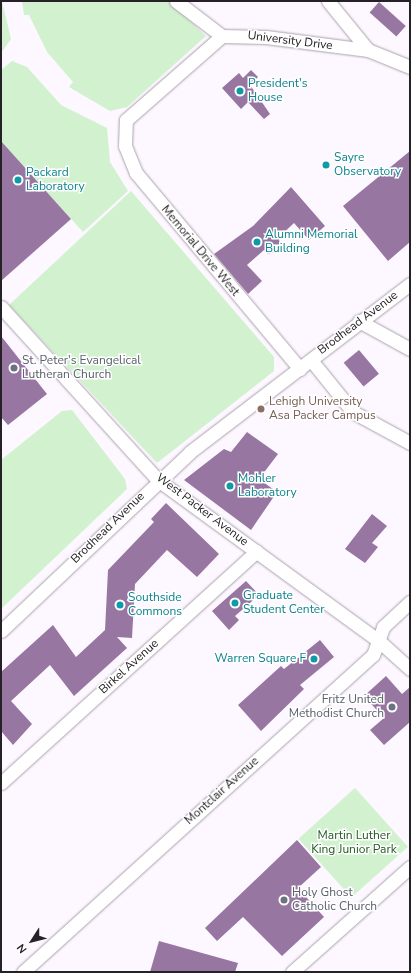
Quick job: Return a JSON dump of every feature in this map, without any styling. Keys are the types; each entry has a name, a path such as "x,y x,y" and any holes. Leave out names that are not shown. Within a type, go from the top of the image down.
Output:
{"street":[{"path":"176,1 222,36"},
{"path":"328,1 368,50"},
{"name":"University Drive","path":"222,36 266,37 368,50 410,67"},
{"name":"Memorial Drive West","path":"222,36 126,120 125,146 136,174 300,369"},
{"name":"Brodhead Avenue","path":"1,631 158,480 359,321 410,284"},
{"name":"West Packer Avenue","path":"1,308 158,480 379,641 410,669"},
{"path":"359,321 410,349"},
{"path":"311,360 353,412 410,443"},
{"name":"Birkel Avenue","path":"1,783 257,551"},
{"name":"Montclair Avenue","path":"23,972 372,655 379,641 383,627 410,602"},
{"path":"292,972 410,867"}],"green space":[{"path":"1,1 11,39 1,53"},
{"path":"22,1 169,1 206,36 127,107 110,111 69,87 73,82 47,52 29,15 24,15"},
{"path":"12,61 27,67 61,105 107,128 110,162 128,191 83,232 1,141 1,70"},
{"path":"131,191 274,357 274,371 157,463 9,305"},
{"path":"72,410 125,479 127,489 1,609 1,460 62,411"},
{"name":"Martin Luther King Junior Park","path":"355,788 408,847 351,898 299,839"}],"building":[{"path":"379,2 406,26 396,36 370,12"},
{"name":"President's House","path":"251,70 258,77 250,85 270,114 264,119 248,102 241,109 222,88 239,73 243,78"},
{"name":"Packard Laboratory","path":"1,141 71,219 1,281"},
{"path":"410,151 410,242 388,261 343,206"},
{"name":"Alumni Memorial Building","path":"291,187 325,226 309,240 294,223 278,238 281,244 277,251 268,254 264,250 247,265 262,281 248,294 214,254 253,226"},
{"name":"St. Peter's Evangelical Lutheran Church","path":"1,336 47,394 8,425 1,417"},
{"path":"359,350 379,374 364,387 344,363"},
{"name":"Mohler Laboratory","path":"247,432 278,454 259,479 277,492 251,530 184,480 224,449 231,452"},
{"name":"Southside Commons","path":"166,503 219,554 197,577 167,550 135,584 132,638 117,637 127,648 74,696 50,665 11,701 32,724 13,745 1,731 1,672 53,625 76,657 105,630 108,570 154,522 151,519"},
{"path":"372,514 387,526 372,543 378,547 365,563 345,549"},
{"name":"Graduate Student Center","path":"246,581 259,595 235,616 239,620 229,630 212,611"},
{"path":"320,640 334,657 300,685 304,689 261,731 238,705 281,666 284,669"},
{"name":"Fritz United Methodist Church","path":"386,676 402,694 410,687 410,722 384,745 370,730 384,718 364,696"},
{"path":"297,840 321,867 298,888 324,917 282,956 243,917 217,941 205,928"},
{"path":"159,941 238,963 235,972 150,972"}],"place":[{"name":"President's House","path":"240,91"},
{"name":"Sayre Observatory","path":"326,165"},
{"name":"Packard Laboratory","path":"18,180"},
{"name":"Alumni Memorial Building","path":"257,242"},
{"name":"St. Peter's Evangelical Lutheran Church","path":"14,368"},
{"name":"Lehigh University Asa Packer Campus","path":"261,409"},
{"name":"Mohler Laboratory","path":"230,486"},
{"name":"Graduate Student Center","path":"235,603"},
{"name":"Southside Commons","path":"120,605"},
{"name":"Warren Square F","path":"314,659"},
{"name":"Fritz United Methodist Church","path":"392,707"},
{"name":"Holy Ghost Catholic Church","path":"284,900"}]}
